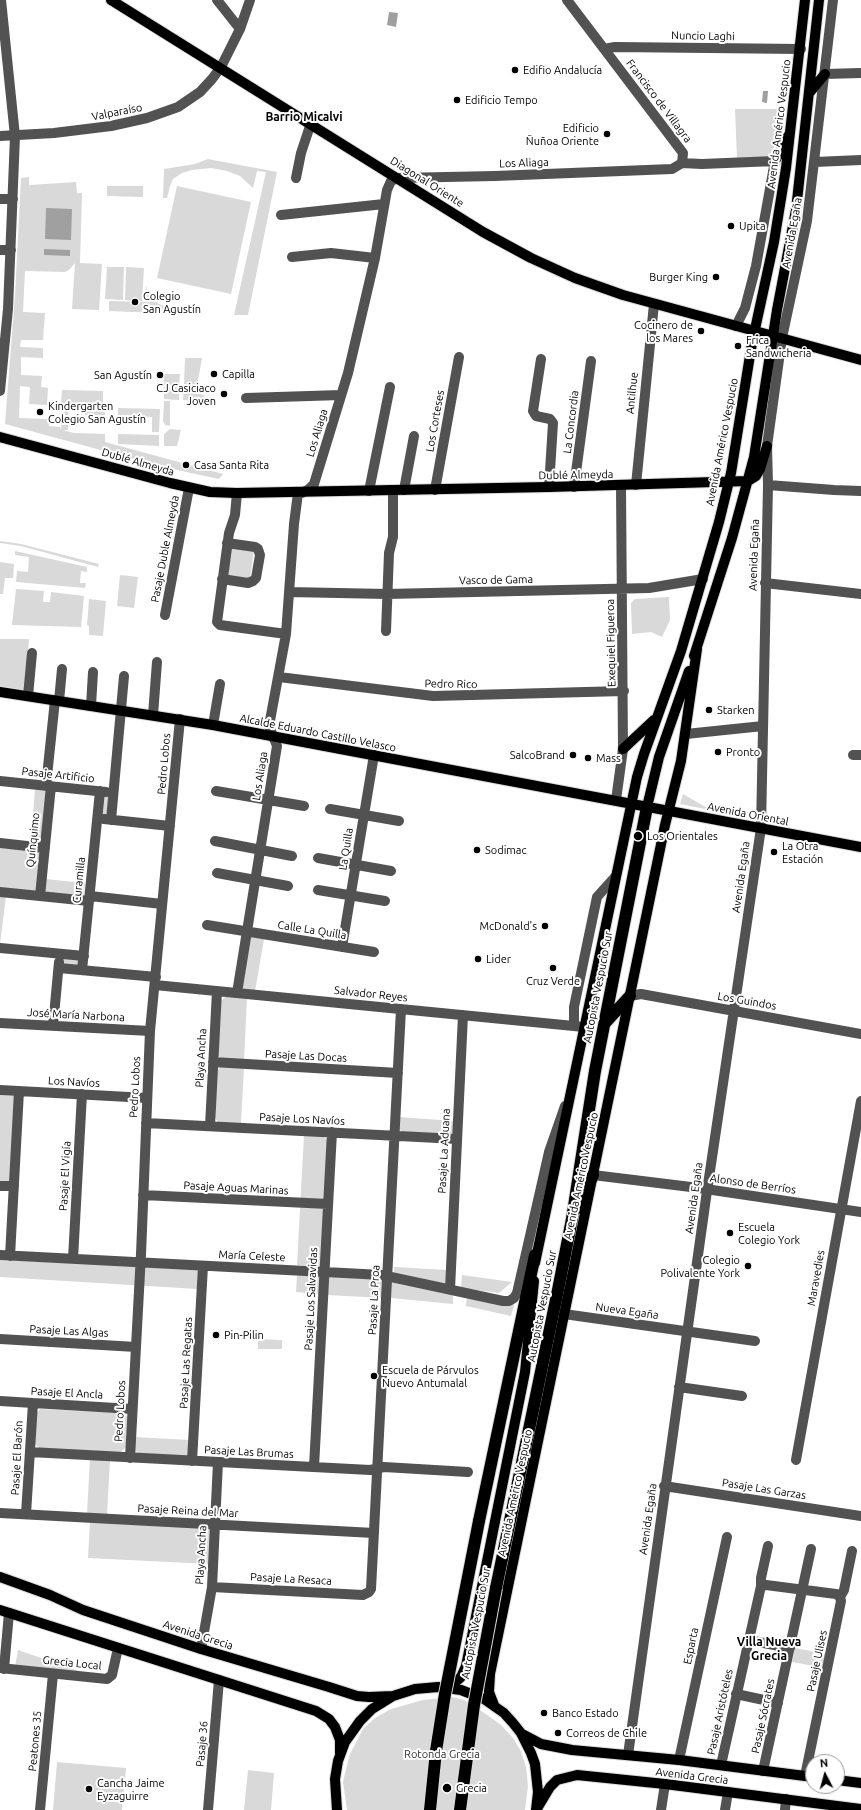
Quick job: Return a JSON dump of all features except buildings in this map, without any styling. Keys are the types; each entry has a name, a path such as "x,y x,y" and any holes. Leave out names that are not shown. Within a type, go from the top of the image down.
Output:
{"highway":[{"name":"Autopista Vespucio Sur","path":"460,1810 474,1705 496,1588 522,1469 572,1219 586,1120 648,806"},
{"path":"604,1024 630,996"},
{"path":"572,1219 593,1175"},
{"name":"Autopista Vespucio Sur","path":"430,1810 436,1751 445,1694 479,1521 535,1255"}],"main road":[{"name":"Diagonal Oriente","path":"111,0 311,123 483,232 530,258 587,283 654,304 778,336 861,360"},
{"name":"Avenida Américo Vespucio","path":"449,1688 461,1677 466,1666 525,1372 531,1320 535,1255 572,1088 631,803 640,765 674,672 703,579 729,483 755,331 774,242 791,129 801,49 805,0"},
{"name":"Avenida Américo Vespucio","path":"648,806 659,757 697,649 748,481 757,439 778,336 796,210 819,0"},
{"path":"809,94 825,74"},
{"path":"775,161 791,129"},
{"name":"Dublé Almeyda","path":"0,437 189,488 210,492 300,493 621,486 729,483 748,481"},
{"path":"748,481 756,476 760,469 767,446"},
{"name":"Avenida Américo Vespucio","path":"494,1705 489,1692 490,1674 668,811 686,734 697,649"},
{"name":"Alcalde Eduardo Castillo Velasco","path":"0,692 180,719 631,803"},
{"path":"623,749 644,731 658,715"},
{"name":"Avenida Oriental","path":"631,803 861,847"},
{"name":"Avenida Grecia","path":"0,1577 50,1595 83,1610 201,1649 357,1696 393,1696"},
{"path":"4,1612 320,1713 329,1719 337,1730 340,1740 340,1753 335,1779 337,1810"},
{"path":"340,1753 352,1731 364,1716 393,1696 415,1689 426,1688 449,1688 473,1694 494,1705 504,1714 521,1733 532,1753 537,1773 538,1792 536,1810"},
{"name":"Avenida Grecia","path":"521,1733 536,1742 546,1745 592,1752 679,1760 805,1776"},
{"name":"Avenida Grecia","path":"536,1810 553,1783 569,1776 665,1784 861,1809"},
{"path":"845,1781 861,1783"}],"street":[{"path":"0,391 4,302 11,250 15,136 1,0"},
{"path":"217,0 240,29"},
{"name":"Valparaíso","path":"0,136 15,136 98,128 157,115 178,107 200,92 209,83 220,67 240,29 250,0"},
{"name":"Francisco de Villagra","path":"567,0 683,153 682,163"},
{"name":"Avenida Egaña","path":"628,1755 686,1332 761,828 768,485 767,446 778,336 804,240 815,162 834,0"},
{"name":"Nuncio Laghi","path":"604,49 623,47 801,49"},
{"path":"825,74 861,73"},
{"path":"296,178 301,153 311,123"},
{"path":"815,162 861,160"},
{"path":"682,163 702,164 775,161"},
{"name":"Avenida Américo Vespucio","path":"736,326 745,308 756,266 775,161"},
{"name":"Los Aliaga","path":"236,993 277,746 269,726 286,634 300,493 309,489 314,484 341,395 375,258 389,184 398,178 672,169 682,163"},
{"path":"0,199 13,199"},
{"path":"281,215 384,204"},
{"path":"0,250 11,250"},
{"path":"292,257 331,253 375,258"},
{"name":"Antilhue","path":"636,485 654,304"},
{"name":"Los Corteses","path":"435,490 459,357"},
{"name":"La Concordia","path":"541,359 533,411 536,416 550,419 553,423 549,487"},
{"name":"La Concordia","path":"574,487 590,361"},
{"path":"369,491 390,387"},
{"path":"246,398 341,395"},
{"path":"404,490 414,436"},
{"path":"768,485 861,491"},
{"name":"Exequiel Figueroa","path":"616,800 623,749 624,691 621,486"},
{"name":"Pasaje Duble Almeyda","path":"165,615 189,488"},
{"path":"386,631 386,594 389,553 393,537 392,490"},
{"path":"237,493 235,515 227,543 217,620 220,625 286,634"},
{"path":"222,579 248,583 253,581 256,578 260,555 258,549 255,547 227,543"},
{"name":"Vasco de Gama","path":"289,592 386,594 656,588 703,579"},
{"path":"765,583 861,594"},
{"path":"28,696 32,653"},
{"path":"153,715 158,662"},
{"name":"Quínquimo","path":"40,896 45,848 48,786 62,669"},
{"path":"91,706 93,672"},
{"path":"111,820 124,676"},
{"name":"Pedro Rico","path":"279,677 437,697 624,691"},
{"path":"213,725 220,684"},
{"name":"Pedro Lobos","path":"130,1458 150,1031 180,719"},
{"path":"686,734 763,726"},
{"name":"La Quilla","path":"342,947 374,755"},
{"name":"Pasaje Artificio","path":"0,781 114,793"},
{"name":"Curamilla","path":"82,970 100,791"},
{"path":"216,791 304,806"},
{"path":"330,809 398,821"},
{"path":"97,818 170,826"},
{"path":"215,842 292,856"},
{"path":"0,843 45,848"},
{"path":"318,858 391,871"},
{"path":"217,873 288,886"},
{"path":"574,1026 574,1007 597,897 616,877"},
{"path":"318,890 385,901"},
{"path":"0,892 162,904"},
{"name":"Calle La Quilla","path":"207,925 374,952"},
{"path":"0,948 84,956"},
{"path":"53,1026 60,954"},
{"name":"Salvador Reyes","path":"59,968 82,970 217,991 584,1027"},
{"name":"Playa Ancha","path":"210,1126 217,991"},
{"name":"Los Guindos","path":"630,996 641,994 861,1034"},
{"name":"Pasaje La Proa","path":"369,1592 371,1587 374,1533 401,1009"},
{"name":"Pasaje La Aduana","path":"450,1289 463,1015"},
{"name":"José María Narbona","path":"0,1023 150,1031"},
{"name":"Pasaje Las Docas","path":"213,1062 398,1073"},
{"name":"Avenida Américo Vespucio","path":"500,1300 512,1300 517,1293 548,1152 572,1088"},
{"name":"Los Navíos","path":"0,1090 147,1098"},
{"path":"10,1256 19,1091"},
{"name":"Pasaje El Vigía","path":"73,1259 82,1094"},
{"name":"Maravedies","path":"796,1460 861,1101"},
{"name":"Pasaje Los Navíos","path":"146,1123 457,1139"},
{"name":"Pasaje Los Salvavidas","path":"314,1467 332,1132"},
{"name":"Alonso de Berríos","path":"593,1175 707,1189 861,1212"},
{"path":"0,1186 14,1186"},
{"name":"Pasaje Aguas Marinas","path":"143,1195 328,1204"},
{"name":"María Celeste","path":"0,1255 387,1276 500,1300"},
{"name":"Pasaje Las Regatas","path":"192,1461 203,1266"},
{"name":"Nueva Egaña","path":"564,1314 755,1341"},
{"name":"Pasaje Las Algas","path":"0,1339 136,1347"},
{"path":"679,1387 742,1396"},
{"name":"Pasaje El Ancla","path":"0,1402 132,1409"},
{"name":"Pasaje El Barón","path":"26,1514 33,1403"},
{"name":"Pasaje Las Brumas","path":"30,1452 370,1470 384,1467 468,1472"},
{"name":"Playa Ancha","path":"201,1649 212,1587 218,1462"},
{"name":"Pasaje Las Garzas","path":"664,1486 861,1516"},
{"name":"Pasaje Reina del Mar","path":"0,1513 374,1533"},
{"name":"Esparta","path":"679,1760 727,1537"},
{"name":"Pasaje Aristóteles","path":"721,1765 761,1586 761,1578 768,1546"},
{"name":"Pasaje Sócrates","path":"763,1771 811,1549"},
{"name":"Pasaje Ulises","path":"813,1754 840,1608 840,1597 844,1590 852,1551"},
{"path":"761,1586 766,1584 836,1594 840,1597"},
{"name":"Pasaje La Resaca","path":"212,1587 363,1594 369,1592"},
{"path":"2,1668 4,1612"},
{"path":"748,1640 790,1648"},
{"name":"Grecia Local","path":"2,1668 53,1674 109,1678 112,1675 118,1648"},
{"name":"Peatones 35","path":"40,1810 53,1674"},
{"name":"Pasaje 36","path":"208,1810 219,1680"},
{"path":"736,1694 778,1703"},
{"path":"661,1810 665,1784"},
{"path":"725,1810 728,1792"},
{"path":"785,1810 786,1800"}],"green space":[{"path":"735,109 781,109 773,152 769,157 737,159"},
{"path":"208,159 277,172 248,315 234,315 266,172 257,171 253,188 240,176 227,171 211,168 192,170 182,173 173,179 167,198 163,198 164,169 195,164"},
{"path":"29,177 29,185 76,182 77,193 82,193 80,263 102,264 99,310 72,309 75,263 65,272 25,271 23,312 45,313 43,340 21,340 20,347 43,348 43,358 21,357 21,375 42,376 41,387 48,388 47,405 29,404 30,387 20,386 19,418 49,419 49,426 60,427 61,430 62,407 68,407 68,430 63,430 74,433 105,434 105,442 223,474 219,479 163,467 5,424 15,295 21,178"},
{"path":"107,186 143,186 143,197 107,196"},
{"path":"177,186 251,202 231,294 157,278"},
{"path":"107,267 124,267 123,300 105,299"},
{"path":"126,267 144,268 142,301 125,300"},
{"path":"146,286 149,295 157,303 181,314 109,311 109,301 145,302"},
{"path":"185,358 202,358 197,386 184,385"},
{"path":"164,374 180,374 179,385 164,385"},
{"path":"164,387 179,387 179,400 164,399"},
{"path":"184,387 199,388 198,394 204,395 203,401 183,400"},
{"path":"62,390 103,391 103,405 61,404"},
{"path":"164,401 170,401 170,426 165,425 163,421"},
{"path":"85,407 105,408 105,415 85,415"},
{"path":"118,408 160,409 159,432 152,432 152,417 118,416"},
{"path":"170,429 181,430 177,446 164,446 164,434"},
{"path":"118,434 159,435 159,446 118,444"},
{"path":"0,541 21,544 99,564 98,567 21,546 0,543"},
{"path":"231,547 254,550 250,579 228,576"},
{"path":"15,551 87,567 87,572 81,571 80,583 86,583 85,588 16,582 17,571 28,572 29,557 15,555"},
{"path":"0,562 14,564 13,578 5,578 3,594 0,594"},
{"path":"120,575 138,577 134,608 117,606"},
{"path":"16,589 44,591 43,602 50,602 51,592 84,596 81,627 12,625"},
{"path":"669,597 670,620 662,637 651,632 632,634 631,603 635,599"},
{"path":"89,599 106,601 103,636 89,635 89,626 87,625"},
{"path":"0,639 29,639 25,690 0,686"},
{"path":"35,789 46,790 42,843 31,841"},
{"path":"101,794 112,795 109,817 99,816"},
{"path":"683,794 709,809 710,810 680,804"},
{"path":"0,844 42,849 38,894 0,890"},
{"path":"45,879 85,883 84,896 44,892"},
{"path":"0,895 6,896 0,944"},
{"path":"250,937 264,939 255,991 241,989"},
{"path":"63,957 81,959 80,967 62,966"},
{"path":"226,996 247,998 244,1060 222,1059 217,1055 221,1001"},
{"path":"222,1066 244,1068 241,1123 218,1123 215,1117 216,1071"},
{"path":"0,1095 15,1096 10,1183 0,1182"},
{"path":"399,1117 454,1121 454,1132 450,1134 403,1133 398,1128"},
{"path":"304,1135 324,1137 328,1141 322,1267 297,1265"},
{"path":"0,1260 198,1268 197,1289 0,1277"},
{"path":"394,1267 447,1270 446,1284 394,1272"},
{"path":"297,1275 321,1276 320,1294 296,1292"},
{"path":"462,1275 512,1282 499,1293 461,1288"},
{"path":"328,1276 385,1279 384,1298 327,1295"},
{"path":"391,1281 453,1293 453,1304 391,1298"},
{"path":"467,1296 515,1302 511,1316 466,1306"},
{"path":"258,1339 282,1340 282,1349 258,1349"},
{"path":"40,1409 123,1413 127,1416 126,1448 120,1452 40,1449 35,1444 36,1414"},
{"path":"134,1437 190,1440 189,1458 139,1455 133,1450"},
{"path":"90,1458 110,1460 107,1515 87,1514"},
{"path":"90,1521 211,1527 209,1564 88,1558"},
{"path":"795,1648 826,1654 824,1668 792,1662"},
{"path":"18,1650 82,1672 15,1667"},
{"name":"Rotonda Grecia","path":"452,1697 464,1700 486,1714 501,1725 513,1738 521,1751 526,1767 528,1786 525,1810 347,1810 343,1782 350,1754 363,1729 375,1718 391,1709 423,1700"},
{"name":"Cancha Jaime Eyzaguirre","path":"57,1762 126,1768 122,1810 53,1810"},
{"path":"248,1770 274,1773 271,1810 244,1810"}],"shaded area":[{"path":"389,12 398,13 396,27 387,25"},
{"path":"763,91 768,91 767,103 762,102"},
{"path":"46,208 72,209 71,240 45,239"},
{"path":"44,249 70,250 70,256 44,255"}],"place":[{"name":"Edifio Andalucía","path":"515,70"},
{"name":"Edificio Tempo","path":"457,100"},
{"name":"Edificio Ñuñoa Oriente","path":"607,134"},
{"name":"Upita","path":"731,226"},
{"name":"Burger King","path":"716,277"},
{"name":"Colegio San Agustín","path":"135,302"},
{"name":"Cocinero de los Mares","path":"701,331"},
{"name":"Frica Sandwicheria","path":"738,346"},
{"name":"Capilla","path":"214,374"},
{"name":"San Agustín","path":"160,375"},
{"name":"CJ Casiciaco Joven","path":"224,394"},
{"name":"Kindergarten Colegio San Agustín","path":"40,412"},
{"name":"Casa Santa Rita","path":"186,465"},
{"name":"Starken","path":"709,710"},
{"name":"Pronto","path":"718,752"},
{"name":"SalcoBrand","path":"573,755"},
{"name":"Mass","path":"588,758"},
{"name":"Los Orientales","path":"638,836"},
{"name":"Sodimac","path":"477,850"},
{"name":"La Otra Estación","path":"774,852"},
{"name":"McDonald's","path":"545,926"},
{"name":"Lider","path":"478,959"},
{"name":"Cruz Verde","path":"553,968"},
{"name":"Escuela Colegio York","path":"730,1233"},
{"name":"Colegio Polivalente York","path":"748,1266"},
{"name":"Pin-Pilin","path":"216,1335"},
{"name":"Escuela de Párvulos Nuevo Antumalal","path":"374,1376"},
{"name":"Banco Estado","path":"544,1713"},
{"name":"Correos de Chile","path":"558,1733"},
{"name":"Grecia","path":"447,1788"},
{"name":"Cancha Jaime Eyzaguirre","path":"89,1789"}],"district":[{"name":"Barrio Micalvi","path":"304,117"},
{"name":"Villa Nueva Grecia","path":"769,1649"}]}
